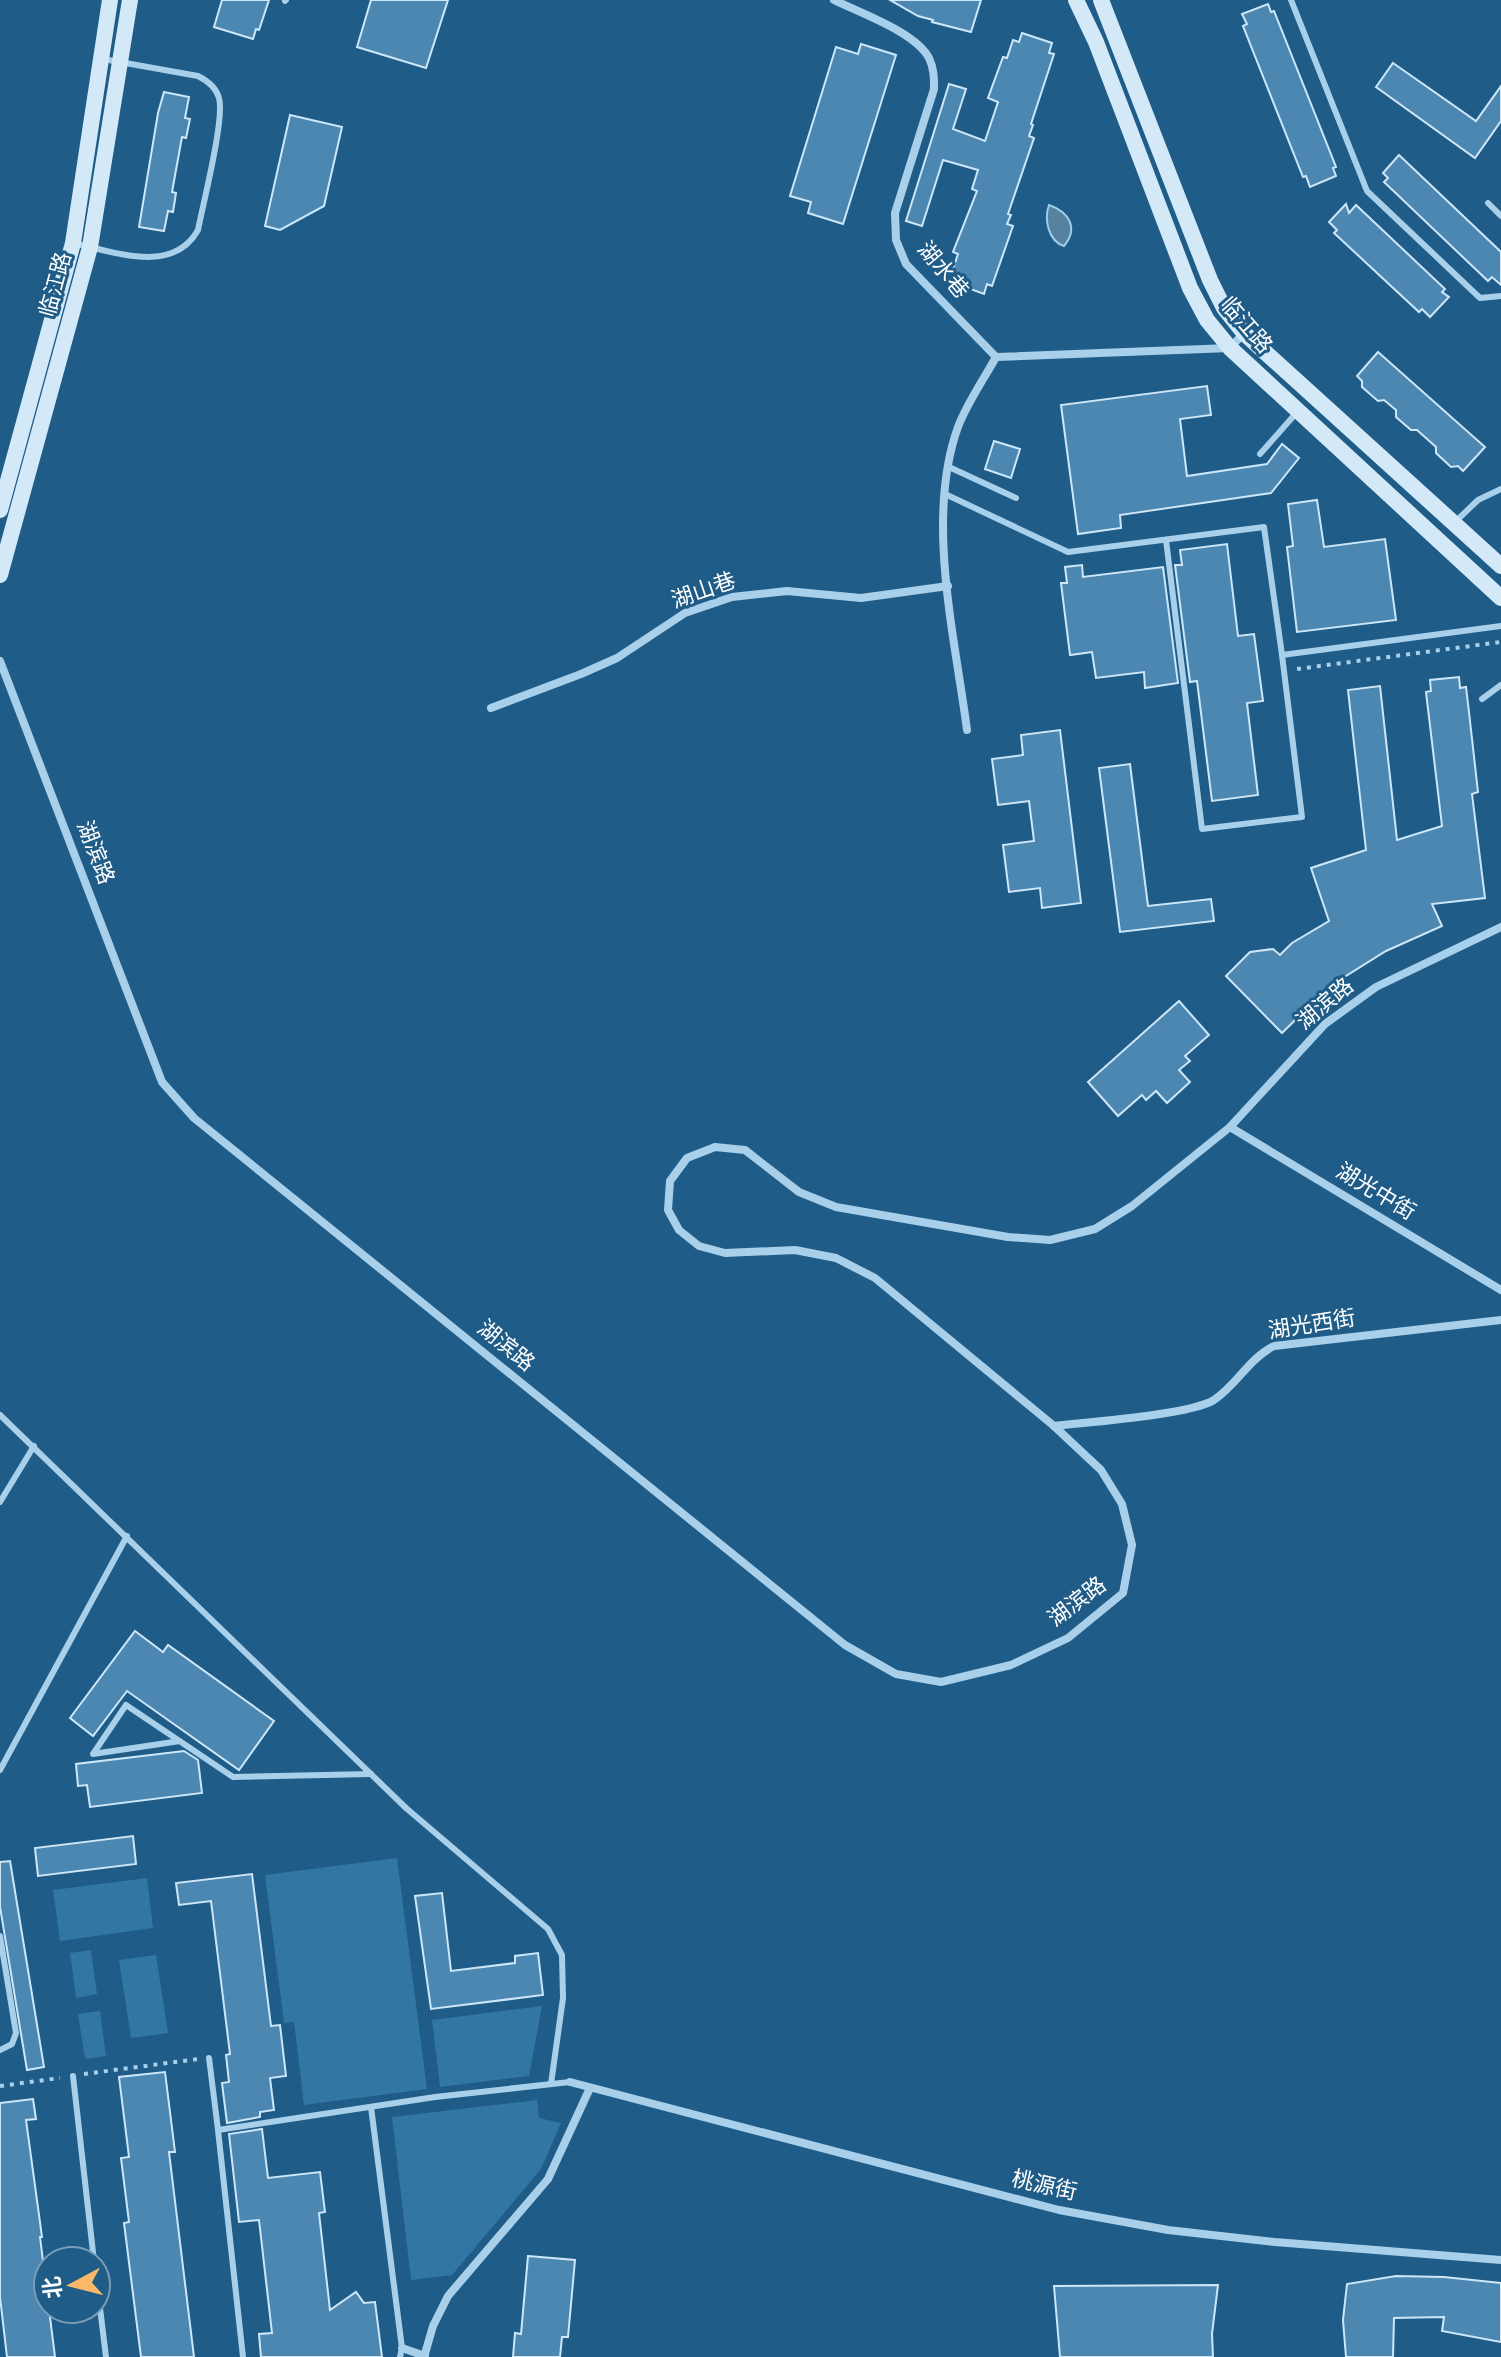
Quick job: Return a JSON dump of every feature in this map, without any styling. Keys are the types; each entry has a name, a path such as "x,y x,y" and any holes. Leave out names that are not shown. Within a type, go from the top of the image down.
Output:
{"main road":[{"name":"临江路","path":"0,510 73,243 110,0"},
{"name":"临江路","path":"0,575 90,247 130,0"},
{"name":"临江路","path":"1076,0 1096,42 1190,288 1207,320 1230,348 1501,598"},
{"name":"临江路","path":"1101,0 1210,280 1224,308 1244,333 1501,566"}],"street":[{"name":"湖水巷","path":"834,0 906,36 928,56 934,71 934,89 895,213 896,240 906,264 996,357"},
{"path":"967,730 948,586 945,494 958,426 996,357 1230,348 1244,333"},
{"name":"湖山巷","path":"491,708 617,658 685,613 732,597 787,591 861,598 948,586"},
{"name":"湖滨路","path":"0,661 162,1082 194,1118 845,1645 896,1674 941,1682 1011,1665 1068,1638 1123,1593 1132,1545 1122,1504 1101,1470 1054,1426 875,1278 836,1258 795,1250 725,1253 699,1246 679,1230 668,1210 670,1181 687,1158 715,1147 745,1150 799,1192 836,1207 1008,1237 1050,1240 1095,1229 1132,1206 1230,1127 1325,1024 1376,987 1501,927"},
{"name":"湖光中街","path":"1230,1127 1501,1290"},
{"name":"湖光西街","path":"1054,1426 1188,1409 1213,1401 1258,1354 1274,1346 1501,1320"},
{"name":"桃源街","path":"570,2082 1059,2210 1168,2230 1501,2260"},
{"path":"401,2352 425,2356 433,2326 448,2296 548,2179 590,2088"}],"lane":[{"path":"1291,0 1367,191 1480,298 1501,296"},
{"path":"73,243 152,258 180,252 191,243 198,230 221,112 216,89 198,76 101,59"},
{"path":"1488,203 1501,216"},
{"path":"1260,454 1298,411"},
{"path":"949,467 1016,498"},
{"path":"1454,523 1478,500 1501,489"},
{"path":"945,494 1068,552 1264,527 1302,817 1202,829 1166,540"},
{"path":"1282,655 1501,626"},
{"path":"1482,699 1501,685"},
{"path":"0,1415 406,1808 548,1929 562,1955 563,1984 551,2084"},
{"path":"0,1502 34,1446"},
{"path":"0,1770 127,1536"},
{"path":"180,1741 93,1754 126,1705 180,1741 233,1777 371,1774"},
{"path":"0,1936 16,2033 12,2044 0,2050"},
{"path":"209,2058 243,2357"},
{"path":"73,2076 92,2245"},
{"path":"218,2130 435,2097 570,2082"},
{"path":"371,2107 401,2352"},
{"path":"102,2325 106,2357"}],"path":[{"path":"1284,671 1501,642"},
{"path":"0,2086 209,2058"}],"shaded area":[{"path":"1049,205 1070,221 1071,233 1064,246 1051,235 1047,217"},
{"path":"397,1858 427,2089 304,2105 294,2022 284,2023 265,1875"},
{"path":"147,1878 153,1928 60,1941 53,1890"},
{"path":"91,1950 97,1994 76,1998 70,1953"},
{"path":"156,1955 168,2033 131,2038 119,1960"},
{"path":"542,2006 529,2076 440,2087 432,2020"},
{"path":"100,2011 106,2056 85,2059 78,2014"},
{"path":"537,2100 539,2118 561,2123 541,2169 452,2275 411,2280 392,2117"}],"building":[{"path":"222,0 269,0 253,39 214,27"},
{"path":"371,0 448,0 426,68 357,47"},
{"path":"890,0 981,0 971,32 932,22"},
{"path":"1268,4 1271,12 1274,11 1336,167 1333,168 1336,176 1310,187 1306,176 1303,177 1243,26 1247,24 1242,14"},
{"path":"1022,33 1052,43 1049,53 1054,54 1031,124 1029,136 1034,138 1008,214 1011,215 1007,224 1013,226 992,286 987,284 984,294 954,283 957,274 952,272 958,254 953,252 977,191 972,189 978,170 943,160 922,226 906,221 949,84 966,89 953,129 985,141 998,102 988,98 1003,57 1007,58 1013,40 1019,42"},
{"path":"861,44 896,55 843,224 808,213 811,202 790,196 836,47 858,54"},
{"path":"1393,63 1476,121 1501,86 1501,121 1475,158 1376,87"},
{"path":"164,92 189,97 185,118 190,119 186,138 182,137 172,192 176,193 173,212 168,211 164,231 139,227"},
{"path":"290,115 342,127 324,206 280,230 265,226"},
{"path":"1399,155 1501,252 1501,285 1492,277 1488,281 1384,182 1388,178 1383,173"},
{"path":"1346,204 1349,213 1356,205 1445,289 1442,292 1449,297 1430,317 1422,309 1419,312 1334,233 1337,230 1329,222"},
{"path":"1378,352 1485,447 1463,471 1458,466 1451,467 1436,453 1436,447 1396,417 1396,410 1384,400 1378,401 1362,387 1362,381 1357,376"},
{"path":"1207,386 1211,415 1180,419 1187,476 1267,464 1282,444 1299,458 1271,493 1120,515 1121,528 1078,534 1061,405"},
{"path":"994,441 1020,449 1011,478 985,469"},
{"path":"1317,500 1324,547 1385,539 1396,620 1297,632 1287,547 1293,546 1288,504"},
{"path":"1227,544 1238,636 1254,634 1263,701 1247,703 1258,795 1212,801 1197,681 1190,682 1175,565 1182,565 1180,550"},
{"path":"1082,565 1083,577 1163,567 1178,683 1145,688 1144,672 1096,678 1092,652 1070,655 1061,583 1067,583 1065,567"},
{"path":"1459,677 1460,688 1466,687 1470,721 1478,792 1472,794 1485,898 1432,904 1442,926 1386,951 1330,986 1282,1033 1226,976 1250,952 1273,949 1280,955 1292,943 1329,921 1311,868 1366,850 1348,690 1380,686 1397,840 1442,826 1426,692 1431,691 1430,680"},
{"path":"1060,730 1081,903 1042,908 1040,888 1009,892 1003,845 1034,841 1029,801 998,805 992,759 1023,755 1021,735"},
{"path":"1130,764 1148,906 1211,899 1214,921 1120,932 1099,768"},
{"path":"1179,1001 1209,1035 1185,1056 1190,1061 1179,1070 1190,1082 1167,1103 1156,1091 1146,1100 1142,1095 1118,1116 1088,1082"},
{"path":"135,1631 163,1652 168,1645 274,1721 239,1770 127,1691 93,1736 70,1718"},
{"path":"184,1751 198,1760 202,1793 90,1807 87,1785 78,1786 76,1764"},
{"path":"133,1836 136,1864 38,1876 35,1848"},
{"path":"10,1861 44,2067 27,2070 0,1907 0,1862"},
{"path":"252,1874 271,2026 280,2025 286,2076 270,2078 274,2110 260,2112 260,2117 227,2123 222,2083 229,2082 226,2055 230,2054 211,1901 179,1905 176,1883"},
{"path":"442,1893 451,1971 515,1963 515,1956 538,1953 543,1995 431,2009 415,1896"},
{"path":"165,2072 175,2152 169,2152 194,2357 141,2357 124,2223 129,2222 121,2158 129,2157 119,2077"},
{"path":"33,2099 36,2119 26,2120 42,2237 41,2245 32,2245 32,2325 51,2325 55,2357 7,2357 0,2297 0,2103"},
{"path":"262,2129 268,2178 320,2172 325,2212 319,2213 330,2310 356,2292 364,2303 375,2302 382,2357 261,2357 259,2334 272,2333 259,2220 239,2222 229,2134"},
{"path":"528,2256 575,2260 568,2337 562,2337 560,2357 513,2357 515,2333 521,2334"},
{"path":"1396,2276 1501,2283 1501,2342 1442,2331 1444,2317 1394,2318 1393,2357 1346,2357 1343,2320 1347,2284"},
{"path":"1218,2285 1212,2334 1213,2357 1060,2357 1054,2286"}]}
